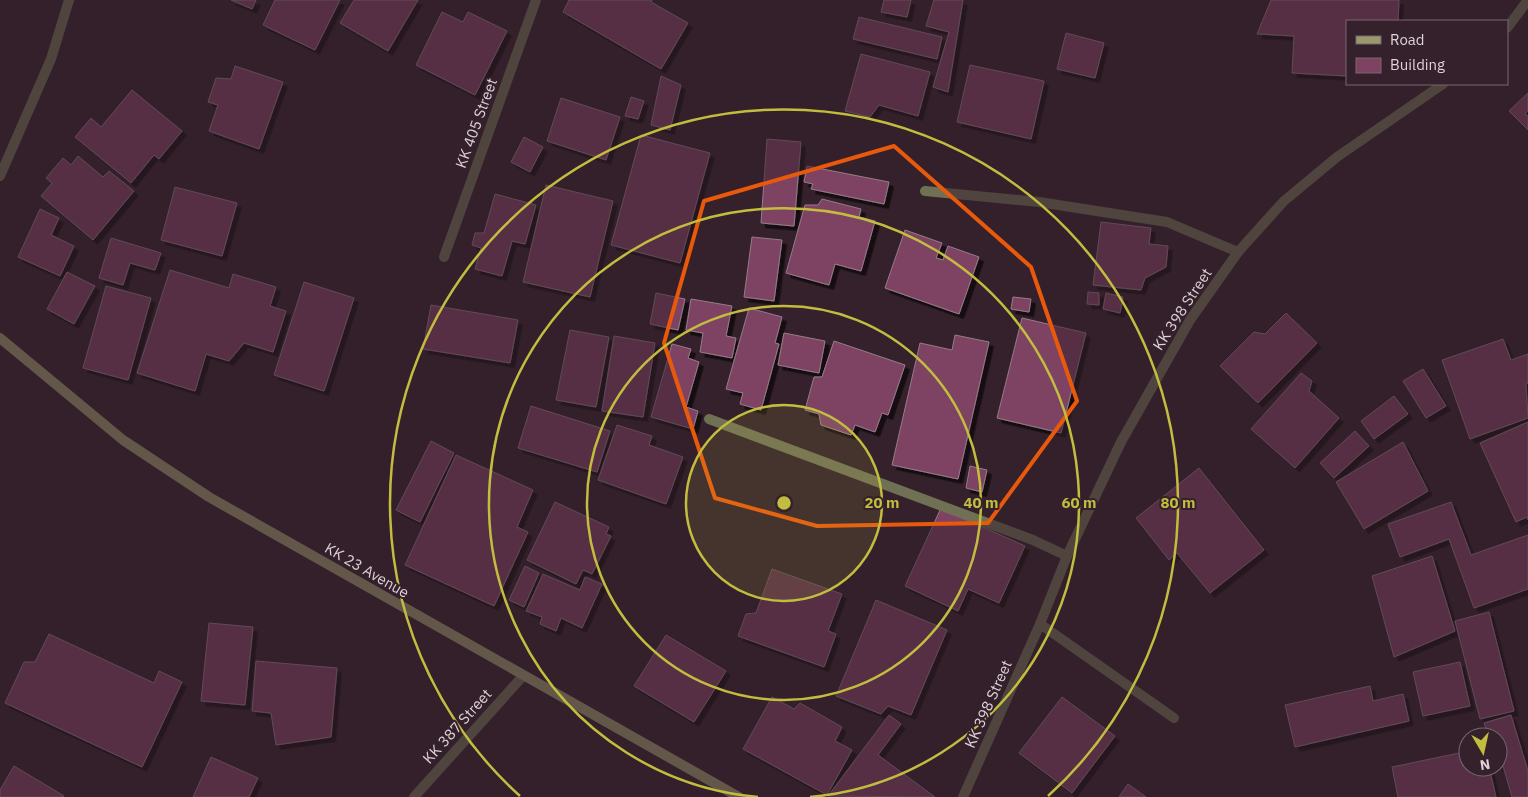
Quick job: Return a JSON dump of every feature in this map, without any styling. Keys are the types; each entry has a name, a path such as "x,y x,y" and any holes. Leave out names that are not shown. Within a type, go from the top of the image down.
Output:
{"main road":[{"name":"KK 23 Avenue","path":"0,338 123,440 209,497 739,797"}],"street":[{"path":"0,176 51,59 70,0"},
{"name":"KK 405 Street","path":"444,257 536,0"},
{"path":"1508,27 1528,0"},
{"name":"KK 398 Street","path":"963,797 1040,624 1067,556 1121,442 1190,320 1238,252 1284,201 1337,158 1442,85"},
{"path":"925,191 1038,202 1167,222 1238,252"},
{"path":"709,419 1033,540 1067,556"},
{"path":"1040,624 1174,718"},
{"name":"KK 387 Street","path":"414,797 523,676"}],"highlighted area":[{"path":"894,146 1031,267 1077,401 988,523 817,526 715,498 664,343 704,201"}],"building":[{"path":"231,0 256,0 252,9"},
{"path":"275,0 340,0 315,50 263,25"},
{"path":"354,0 418,0 388,51 340,23"},
{"path":"569,0 652,0 651,2 688,23 661,69 563,12"},
{"path":"884,0 911,0 907,17 881,12"},
{"path":"934,0 963,0 948,92 933,87 949,32 926,26"},
{"path":"1271,0 1399,0 1398,20 1346,20 1346,76 1292,73 1294,36 1257,34"},
{"path":"442,12 463,22 468,12 507,31 475,95 416,65"},
{"path":"859,17 942,37 937,59 853,39"},
{"path":"1066,33 1104,43 1095,78 1057,69"},
{"path":"861,54 930,72 918,116 879,105 870,117 845,111"},
{"path":"970,65 1044,81 1031,139 957,122"},
{"path":"235,66 283,82 259,149 209,131 218,105 208,102 216,78 231,79"},
{"path":"661,76 681,85 670,130 651,125"},
{"path":"132,90 182,131 159,159 154,155 131,183 75,137 91,118 101,127"},
{"path":"1528,93 1528,111 1525,114 1528,116 1528,130 1509,111"},
{"path":"631,97 644,101 638,119 625,116"},
{"path":"561,98 620,117 606,160 547,141"},
{"path":"641,135 710,153 680,263 611,245"},
{"path":"524,137 543,147 530,172 511,162"},
{"path":"767,139 801,142 794,226 761,223"},
{"path":"78,156 103,177 109,171 134,191 93,240 41,196 52,183 46,178 63,158 71,165"},
{"path":"807,166 889,182 884,204 811,189 813,184 804,182"},
{"path":"546,185 613,201 590,297 523,282"},
{"path":"175,187 237,203 222,256 161,240"},
{"path":"495,194 536,205 525,244 512,241 502,276 475,269 481,248 472,245 475,233 484,233"},
{"path":"822,199 861,209 859,217 875,221 861,271 835,264 829,285 786,273 805,205 818,205"},
{"path":"40,209 59,218 51,235 74,246 60,276 18,257"},
{"path":"1101,222 1151,228 1149,244 1168,246 1166,267 1145,278 1141,290 1093,285"},
{"path":"905,230 942,243 936,258 943,260 948,246 979,257 959,314 885,288"},
{"path":"752,237 782,240 774,301 744,297"},
{"path":"111,238 161,253 155,270 130,263 123,285 99,278"},
{"path":"170,270 229,288 233,274 276,287 270,306 286,311 273,352 244,343 229,361 206,354 195,391 137,373"},
{"path":"67,272 95,286 74,324 47,309"},
{"path":"304,282 354,298 324,391 274,375"},
{"path":"106,286 151,298 128,380 83,368"},
{"path":"1088,292 1099,293 1099,305 1087,304"},
{"path":"656,293 685,299 678,330 650,324"},
{"path":"1106,293 1123,297 1120,313 1103,309"},
{"path":"1013,297 1031,299 1029,312 1011,309"},
{"path":"691,299 732,306 726,336 736,338 732,358 700,352 703,333 686,330"},
{"path":"431,305 518,320 510,363 423,349"},
{"path":"749,308 782,317 775,343 779,344 761,410 740,404 743,393 726,389"},
{"path":"1286,313 1317,343 1258,403 1220,366 1254,332 1265,334"},
{"path":"1022,318 1086,333 1061,433 997,418"},
{"path":"570,330 609,337 596,407 556,400"},
{"path":"784,333 825,341 819,373 778,365"},
{"path":"955,335 989,342 958,479 892,465 920,343 952,350"},
{"path":"614,336 655,343 643,417 602,411"},
{"path":"1503,339 1511,360 1528,354 1528,383 1526,384 1528,418 1470,439 1442,360"},
{"path":"834,341 905,365 888,415 882,413 875,432 855,425 851,435 821,425 819,414 805,410 814,377 822,377"},
{"path":"672,344 691,349 688,358 699,362 686,407 698,411 693,429 651,417"},
{"path":"1423,369 1446,406 1426,418 1403,381"},
{"path":"1301,373 1312,381 1309,391 1339,418 1295,468 1251,429"},
{"path":"1394,396 1408,414 1374,439 1361,421"},
{"path":"531,406 610,431 597,472 518,448"},
{"path":"1528,422 1528,520 1527,517 1516,522 1480,443"},
{"path":"617,425 652,436 649,445 683,457 666,504 598,480"},
{"path":"1355,431 1369,446 1334,478 1320,463"},
{"path":"431,441 454,453 420,522 396,510"},
{"path":"1403,442 1428,491 1364,529 1336,482"},
{"path":"456,455 533,490 517,527 528,532 494,606 405,565"},
{"path":"970,466 987,470 982,492 966,488"},
{"path":"1199,468 1264,550 1210,593 1177,553 1169,560 1136,518"},
{"path":"555,502 609,527 606,534 611,536 592,574 583,570 576,584 527,560"},
{"path":"1451,502 1471,555 1528,535 1528,589 1474,608 1449,539 1400,557 1388,524"},
{"path":"941,508 1025,546 999,603 968,589 958,611 905,586"},
{"path":"1432,556 1455,631 1394,657 1372,576"},
{"path":"525,566 539,573 524,607 509,600"},
{"path":"772,569 842,594 828,631 836,634 824,667 738,636 746,614 756,613"},
{"path":"543,574 580,590 585,577 602,584 582,628 561,618 556,631 540,624 542,617 526,611"},
{"path":"876,600 947,630 911,715 888,706 881,714 836,696"},
{"path":"1489,612 1514,711 1480,719 1455,621"},
{"path":"209,623 253,627 245,705 201,701"},
{"path":"49,634 154,683 159,671 182,682 142,767 5,703 24,662 35,662"},
{"path":"666,635 726,671 694,722 634,686"},
{"path":"256,661 337,668 331,737 276,745 271,713 252,711"},
{"path":"1460,662 1470,706 1423,716 1413,672"},
{"path":"1370,686 1373,701 1403,694 1409,721 1295,747 1285,705"},
{"path":"772,697 794,709 800,703 842,727 835,741 852,750 827,795 743,749"},
{"path":"1062,697 1115,736 1072,793 1019,753"},
{"path":"889,715 901,724 878,755 935,797 828,796"},
{"path":"1511,715 1528,771 1528,797 1512,797 1506,777 1508,777 1508,727 1485,727 1484,723"},
{"path":"1458,753 1458,777 1491,777 1496,797 1398,797 1392,767"},
{"path":"211,757 258,778 249,797 193,797"},
{"path":"14,766 64,796 0,797 0,790"},
{"path":"1128,784 1146,797 1119,797"}]}
